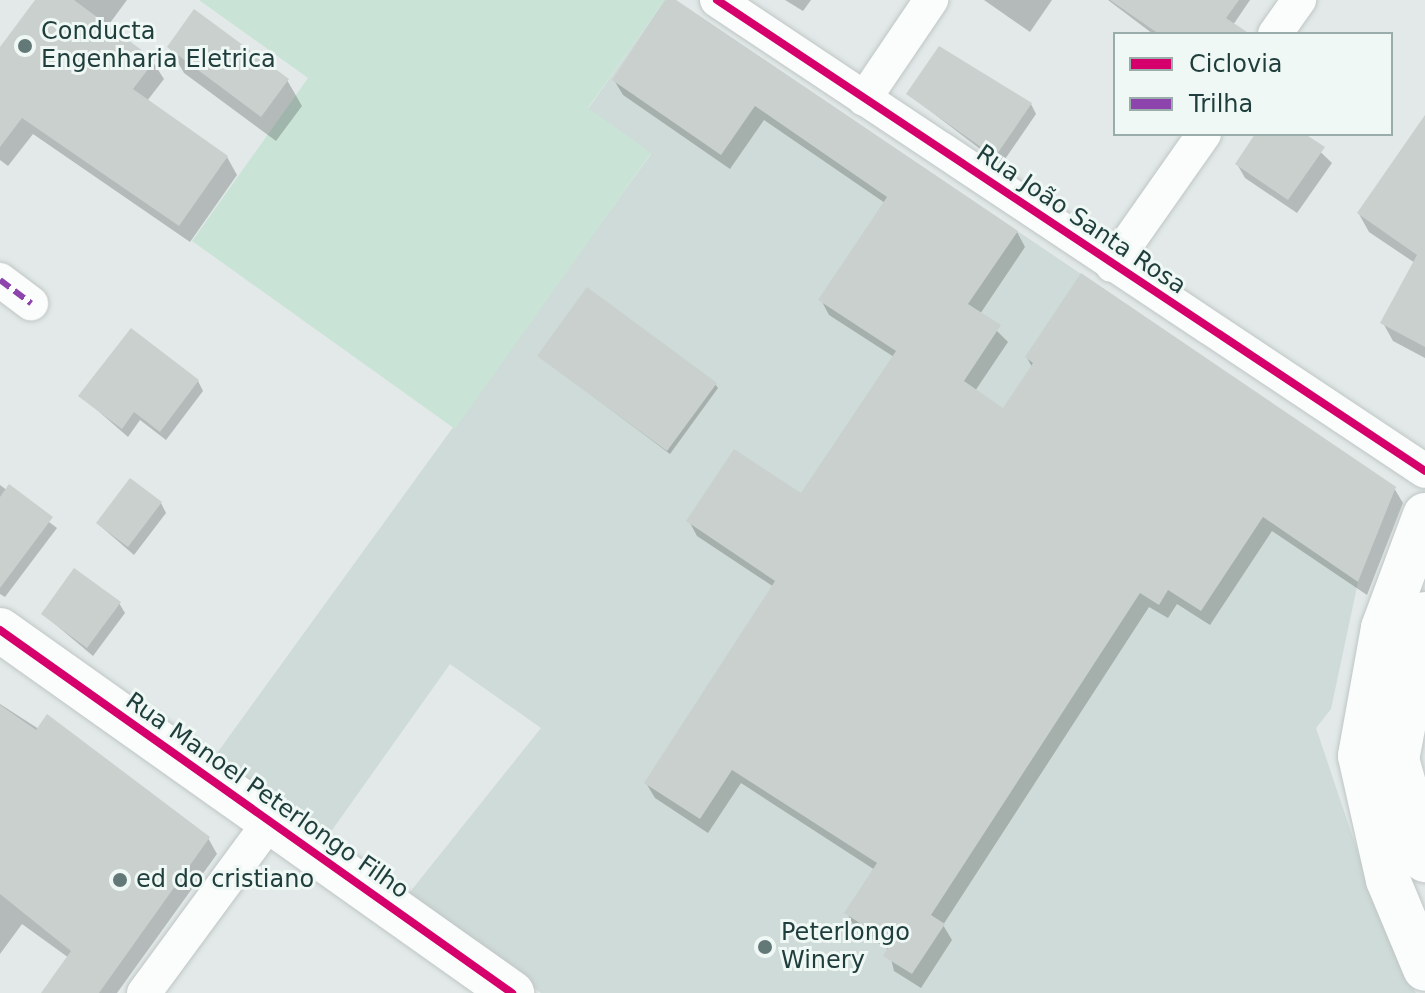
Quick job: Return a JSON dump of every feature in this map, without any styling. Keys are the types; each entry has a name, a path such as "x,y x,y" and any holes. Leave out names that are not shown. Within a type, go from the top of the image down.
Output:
{"main road":[{"path":"1425,515 1383,628 1360,756 1388,880 1425,969"},
{"path":"1425,614 1397,759 1425,860"},
{"name":"Rua Manoel Peterlongo Filho","path":"0,630 512,993"}],"street":[{"name":"Rua João Santa Rosa","path":"717,0 1425,471"},
{"path":"864,99 931,0"},
{"path":"1276,32 1299,0"},
{"path":"1112,265 1203,136"},
{"path":"0,280 31,303"},
{"path":"144,993 269,823"}],"shaded area":[{"path":"665,0 676,0 1396,487 1358,582 1331,709 1316,728 1376,906 1416,993 541,993 406,897 541,728 450,664 325,840 212,760 651,154 588,109"}],"green space":[{"path":"199,0 665,0 588,108 651,153 455,429 192,241 308,78"}],"building":[{"path":"35,0 74,0 155,60 133,89 228,156 179,226 22,118 0,147 0,47"},
{"path":"665,0 676,0 1018,231 968,304 1001,325 964,381 1003,408 1033,363 1025,357 1081,273 1396,487 1358,582 1263,517 1201,611 1168,590 1159,605 1140,593 931,915 945,924 912,974 883,956 891,943 844,913 877,863 732,770 700,819 644,783 775,581 686,521 734,449 801,493 896,351 818,300 887,197 755,106 721,155 612,80"},
{"path":"1110,0 1239,0 1226,18 1247,32 1156,32"},
{"path":"194,9 289,79 261,117 167,47"},
{"path":"939,46 1032,103 995,157 906,94"},
{"path":"1425,115 1425,347 1380,323 1417,255 1357,213"},
{"path":"1254,136 1308,136 1325,147 1288,200 1235,164"},
{"path":"587,287 717,383 667,451 537,356"},
{"path":"131,328 199,380 160,432 134,412 122,429 78,396"},
{"path":"130,478 162,502 128,547 96,523"},
{"path":"9,484 53,517 0,588 0,497"},
{"path":"74,568 121,602 87,648 41,614"},
{"path":"0,705 36,730 47,714 210,837 99,993 41,993 71,951 0,894"}],"marked path":[{"path":"0,280 31,303"}],"cycle path":[{"path":"717,0 1425,471"},
{"path":"0,630 512,993"}],"place":[{"name":"Conducta Engenharia Eletrica","path":"25,46"},
{"name":"ed do cristiano","path":"120,880"},
{"name":"Peterlongo Winery","path":"765,947"}]}
